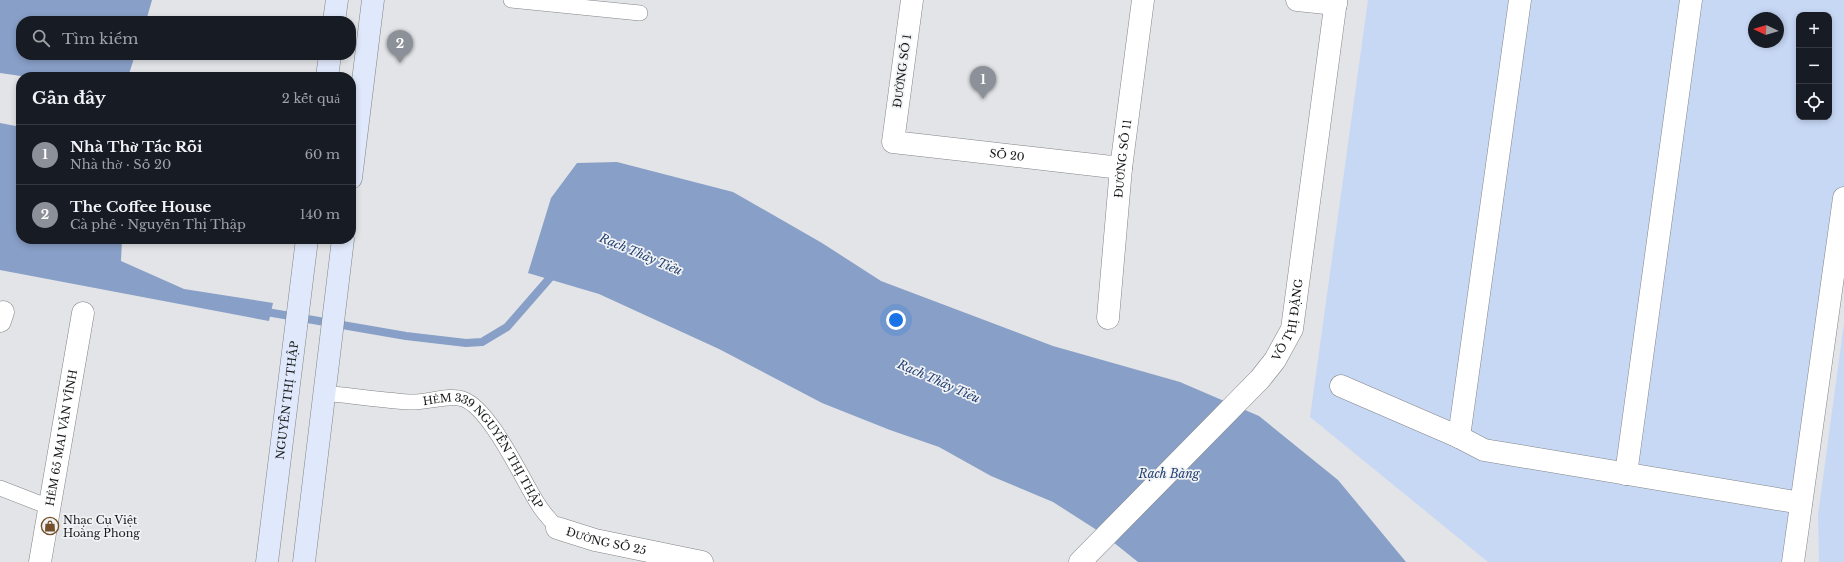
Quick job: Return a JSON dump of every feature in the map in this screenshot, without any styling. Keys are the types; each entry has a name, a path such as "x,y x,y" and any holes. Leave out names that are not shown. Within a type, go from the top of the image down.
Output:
{"main road":[{"path":"335,16 337,0"},
{"path":"356,138 373,0"},
{"path":"328,72 329,60"},
{"name":"NGUYỄN THỊ THẬP","path":"267,562 306,244"},
{"path":"304,562 343,244"}],"street":[{"name":"ĐƯỜNG SỐ 1","path":"893,142 912,0"},
{"name":"ĐƯỜNG SỐ 11","path":"1108,318 1121,168 1144,0"},
{"path":"1297,0 1336,2"},
{"path":"1459,437 1520,0"},
{"path":"1626,474 1691,0"},
{"name":"VÕ THỊ ĐẶNG","path":"1080,562 1260,379 1275,360 1292,329 1336,2"},
{"name":"SỐ 20","path":"893,142 1121,168"},
{"path":"1793,562 1844,198"},
{"name":"HẺM 65 MAI VĂN VĨNH","path":"40,562 83,313"},
{"path":"1341,386 1459,437 1484,450 1801,503"},
{"name":"ĐƯỜNG SỐ 25","path":"557,528 595,540 702,562"}],"lane":[{"path":"511,0 640,13"},
{"name":"HẺM 339 NGUYỄN THỊ THẬP","path":"324,393 409,402 426,402 450,398 464,399 478,409 493,427 539,506 557,528"},
{"path":"0,488 49,507"}],"shaded area":[{"path":"1368,0 1844,0 1844,269 1803,562 1488,562 1310,417"},
{"path":"1844,323 1844,562 1819,562 1818,515"}],"water":[{"path":"0,0 152,0 147,16 16,16 16,60 133,60 130,72 16,72 16,75 0,73"},
{"path":"0,123 16,126 16,244 122,244 121,261 184,289 273,303 269,321 0,270"},
{"name":"Rạch Bàng","path":"617,162 733,192 822,243 881,281 1053,346 1180,382 1259,416 1338,480 1406,562 1138,562 1103,534 1053,502 991,476 939,447 890,430 822,403 719,349 599,294 528,273 551,198 577,163"}],"waterway":[{"path":"261,311 406,336 466,343 482,342 507,327 555,272"}],"place":[{"name":"The Coffee House","path":"400,63"},
{"name":"Nhà Thờ Tắc Rỗi","path":"983,99"},
{"name":"Nhạc Cụ Việt Hoàng Phong","path":"50,526"}],"water label":[{"name":"Rạch Thầy Tiêu","path":"641,254"},
{"name":"Rạch Thầy Tiêu","path":"939,381"}]}
